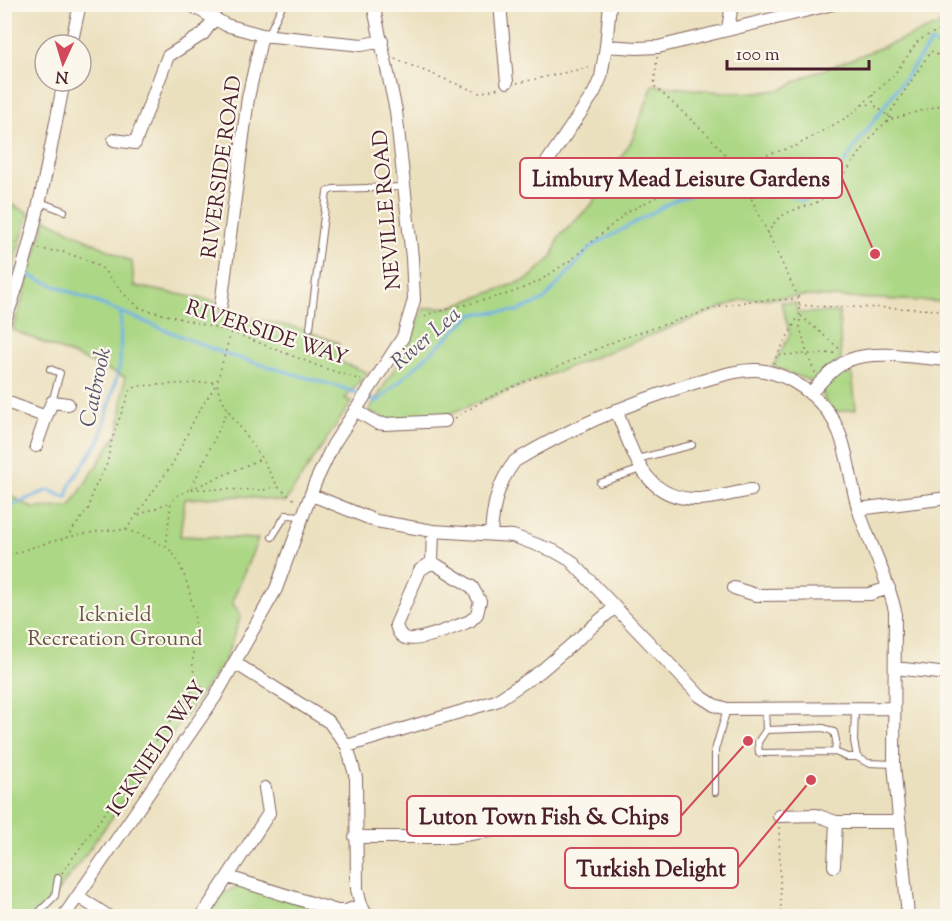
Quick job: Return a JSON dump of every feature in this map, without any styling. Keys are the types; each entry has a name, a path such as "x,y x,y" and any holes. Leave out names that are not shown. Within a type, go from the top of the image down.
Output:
{"street":[{"path":"74,33 80,4"},
{"path":"189,4 226,25 265,36 362,45 382,41"},
{"name":"NEVILLE ROAD","path":"359,405 366,386 386,366 404,337 414,300 396,111 374,4"},
{"path":"500,4 507,82"},
{"path":"534,181 594,93 601,77 610,4"},
{"path":"728,29 732,4"},
{"path":"606,46 658,47 833,4"},
{"path":"114,140 135,143 168,56 203,34 214,19"},
{"name":"RIVERSIDE ROAD","path":"221,306 248,98 265,36"},
{"path":"4,323 19,279 39,202 62,93"},
{"path":"810,394 821,381 851,359 868,356 948,360"},
{"path":"491,534 497,493 505,474 515,461 616,410 657,394 731,374 755,370 782,376 810,394 836,423 858,509 890,588 895,611 894,764 908,916"},
{"path":"4,401 46,417"},
{"path":"36,446 52,402 68,404"},
{"path":"359,405 377,423 445,421"},
{"name":"ICKNIELD WAY","path":"64,916 215,697 235,663 276,589 315,483 333,445 359,405"},
{"path":"616,410 639,464 651,483 667,493 686,499 703,499 751,490"},
{"path":"312,495 376,521 434,531 513,536 532,542 570,560 700,696 714,705 727,709 765,710 893,708"},
{"path":"858,509 948,498"},
{"path":"432,562 434,531"},
{"path":"432,562 472,587 480,601 477,614 470,621 414,640 404,638 396,624 420,570 432,562"},
{"path":"734,588 756,595 870,594 890,588"},
{"path":"347,746 496,701 541,671 614,608"},
{"path":"228,877 337,911 364,911 357,889 356,778 347,746 329,722 235,663"},
{"path":"895,668 948,674"},
{"path":"202,916 269,813 265,788"},
{"path":"779,816 816,815 836,822 900,822"},
{"path":"355,837 453,837 544,822"},
{"path":"834,866 836,822"},
{"path":"78,897 108,916"}],"lane":[{"path":"265,36 283,4"},
{"path":"310,328 327,192 333,189 405,187"},
{"path":"39,202 64,211"},
{"path":"50,369 60,373 52,402"},
{"path":"600,483 639,464 692,445"},
{"path":"272,537 286,515 305,513"},
{"path":"855,708 854,741 857,757"},
{"path":"715,792 716,746 727,709"},
{"path":"765,710 766,730 758,742 759,753 835,752 847,757 857,757 868,763 894,764"},
{"path":"766,730 824,728 834,732 835,752"},
{"path":"544,822 573,821"},
{"path":"35,916 55,896 58,878"}],"path":[{"path":"425,317 512,292 538,282 572,259 626,213 697,177 796,146 851,115 894,75 918,41 948,28"},
{"path":"939,31 948,32"},
{"path":"658,47 654,86 708,135 737,168 799,299 807,354 821,381"},
{"path":"888,116 931,51 948,62"},
{"path":"873,95 873,104"},
{"path":"768,235 781,215 820,202 829,195 877,130 893,119 948,103"},
{"path":"861,105 873,104 893,119"},
{"path":"4,237 22,245"},
{"name":"RIVERSIDE WAY","path":"35,248 63,252 101,267 125,295 140,308 231,332 321,367 360,379 366,386"},
{"path":"445,421 457,417 488,398 620,339 718,306 750,301 799,299"},
{"path":"799,305 948,311"},
{"path":"126,530 173,463 197,414 217,382 231,332 226,311 221,306"},
{"path":"777,355 844,353 800,315"},
{"path":"768,372 800,315"},
{"path":"217,382 218,390 228,410 262,459 278,487 305,513"},
{"path":"65,538 89,508 93,491 107,464 112,439 129,392 137,386 217,382"},
{"path":"191,489 228,410"},
{"path":"136,515 262,459"},
{"path":"191,489 263,490 278,487"},
{"path":"166,547 171,501"},
{"path":"4,558 49,542 94,532 126,530 166,547 178,563 188,590 195,622 192,662 197,683 207,692"},
{"path":"58,878 197,683"},
{"path":"779,816 781,916"}],"green space":[{"path":"947,22 947,302 807,296 741,300 446,415 392,420 368,412 403,355 424,308 450,307 528,279 552,257 559,237 592,204 632,140 653,85 722,92 758,93 782,89 807,76"},
{"path":"5,201 29,213 5,294"},
{"name":"Icknield Recreation Ground","path":"46,219 132,262 134,286 215,301 215,311 303,329 338,343 340,362 367,372 345,399 352,401 285,502 242,496 185,499 180,536 258,539 232,602 241,616 224,662 75,869 38,916 5,916 5,492 32,508 70,507 119,431 125,377 13,330"},
{"path":"781,302 796,303 797,313 839,312 841,359 815,383 773,366 790,334"},
{"path":"851,365 856,409 835,412 824,400 823,389 836,374"},
{"path":"239,885 341,916 207,916 221,895"}],"waterway":[{"name":"River Lea","path":"367,398 377,402 472,315 517,311 544,300 591,247 675,200 753,176 802,201 823,196 854,148 931,42 948,53"},
{"name":"River Lea","path":"4,264 17,270"},
{"name":"River Lea","path":"23,273 228,355 361,395"},
{"name":"Catbrook","path":"4,512 13,505 48,490 67,498 70,485 100,439 120,365 121,314"}],"place":[{"name":"Limbury Mead Leisure Gardens","path":"875,254"},
{"name":"Luton Town Fish & Chips","path":"748,741"},
{"name":"Turkish Delight","path":"811,780"}]}
